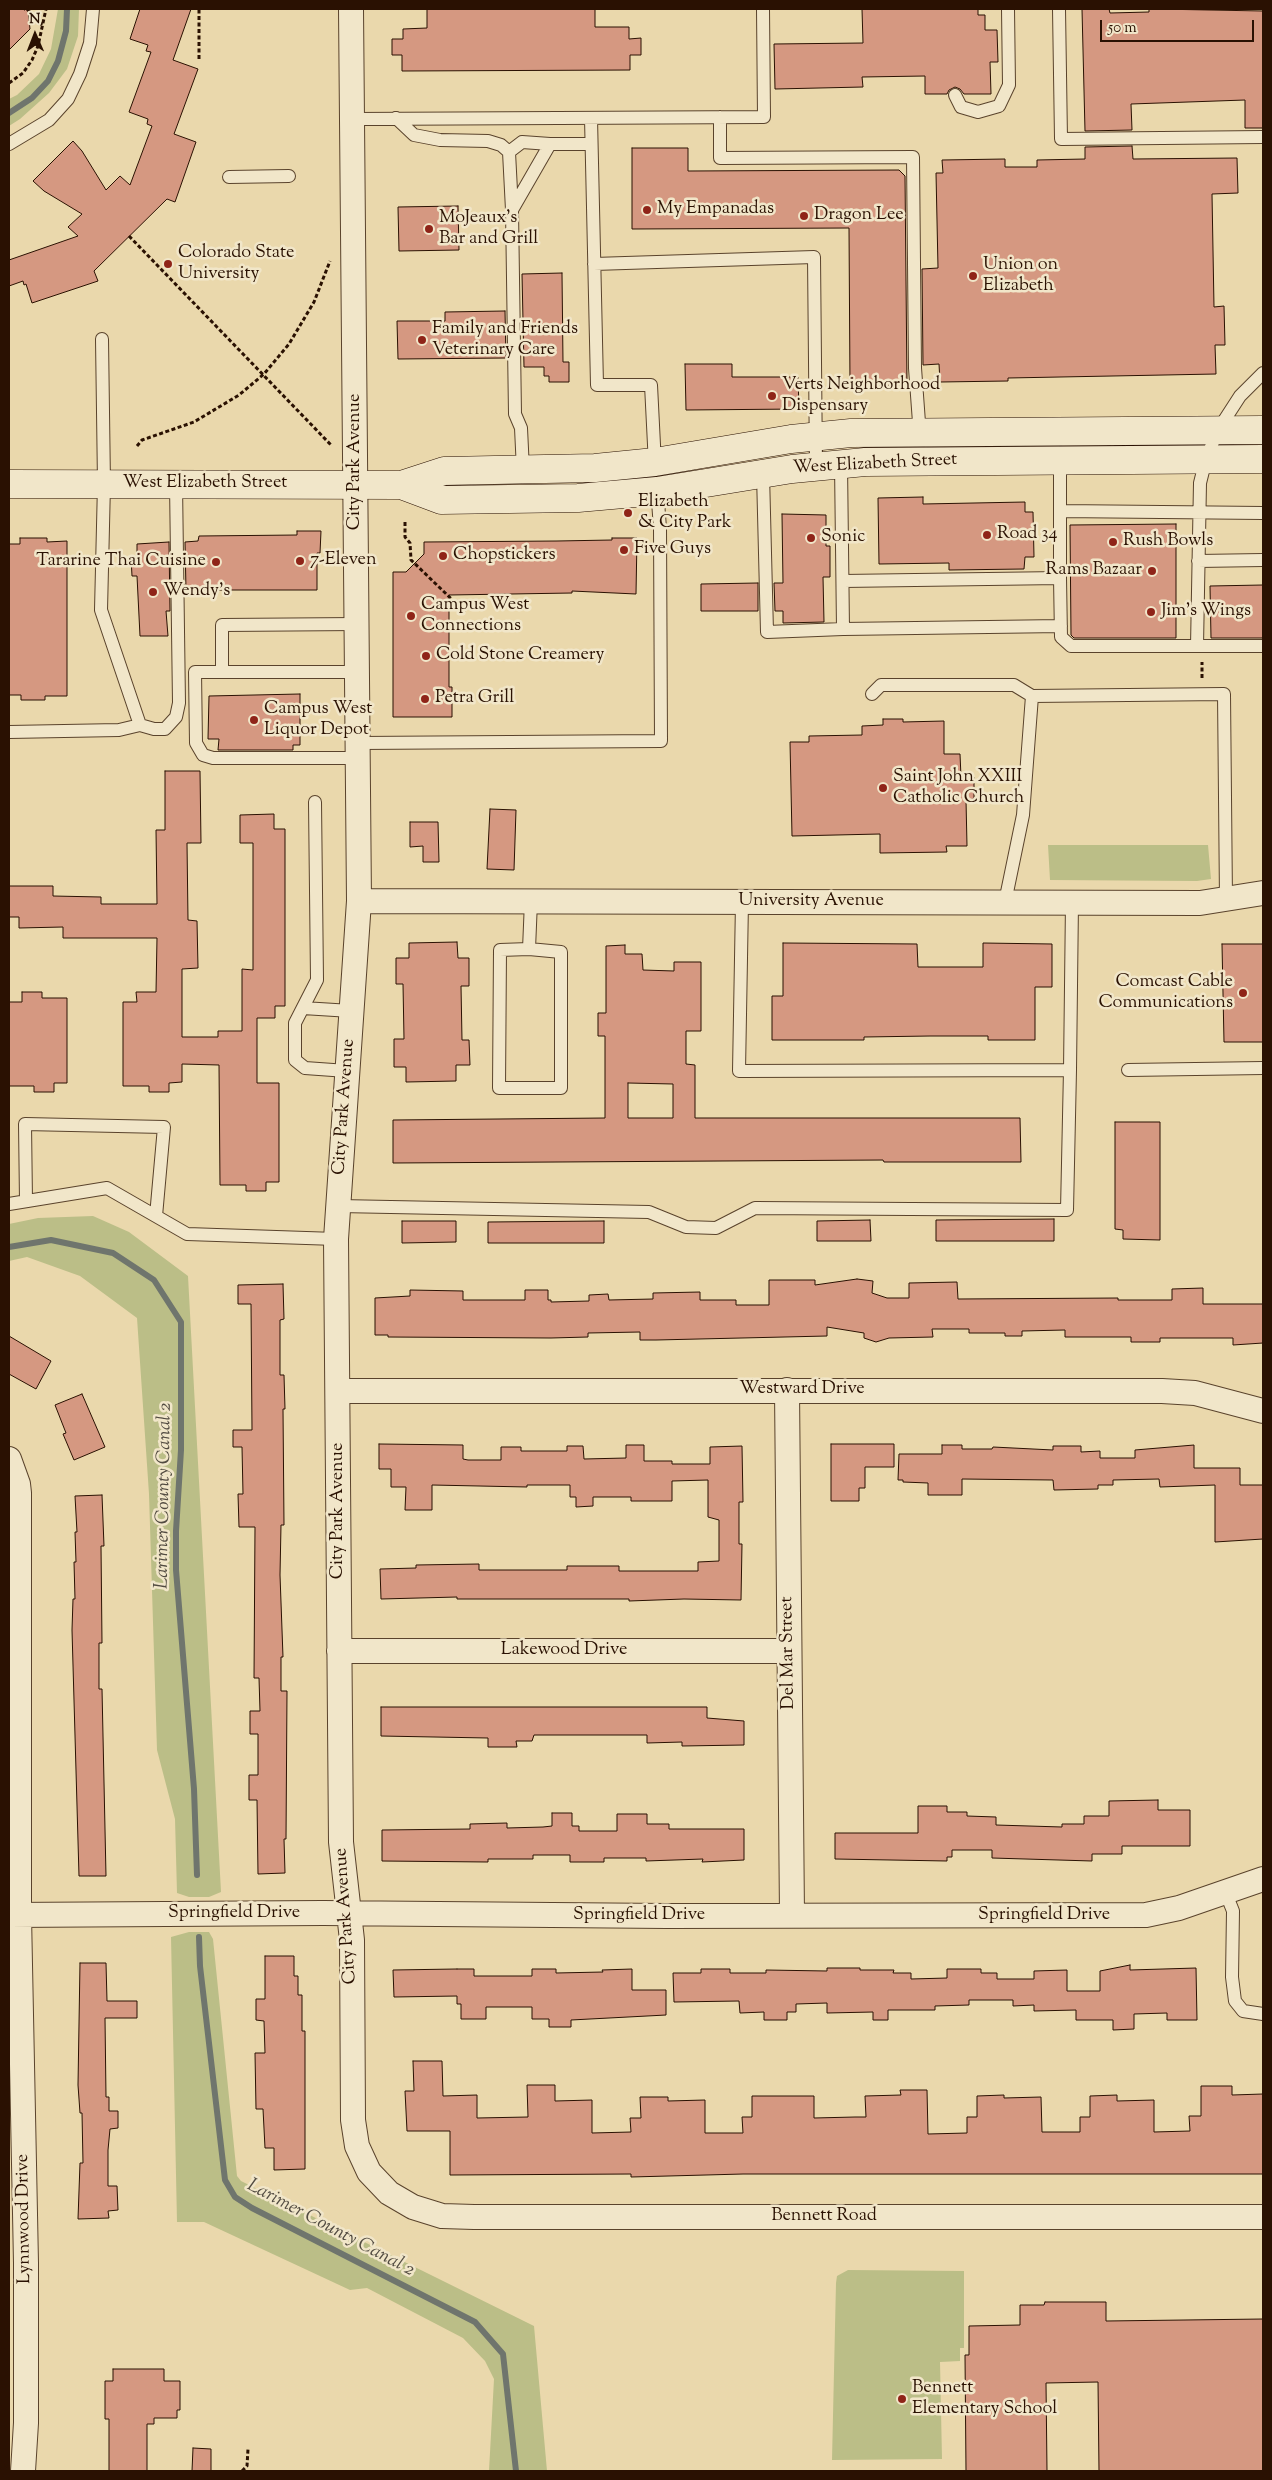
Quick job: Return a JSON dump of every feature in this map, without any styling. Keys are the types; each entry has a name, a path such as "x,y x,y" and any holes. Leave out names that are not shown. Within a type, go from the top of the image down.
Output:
{"main road":[{"name":"West Elizabeth Street","path":"401,485 444,471 595,468 655,462 816,436 920,431 1263,430"},
{"name":"West Elizabeth Street","path":"9,484 401,485 441,500 578,498 657,491 828,465 920,461 1060,459 1263,459"}],"street":[{"name":"City Park Avenue","path":"352,9 359,901 336,1239 341,1842 344,1888 352,1940 353,2120 357,2146 369,2172 389,2193"},
{"name":"University Avenue","path":"359,901 1200,903 1263,894"},
{"name":"Del Mar Street","path":"787,1390 792,1916"},
{"name":"Westward Drive","path":"338,1391 1162,1390 1195,1393 1263,1411"},
{"name":"Lynnwood Drive","path":"9,1459 18,1484 19,1494 14,1915 26,2263 26,2423 23,2471"},
{"name":"Lakewood Drive","path":"338,1651 789,1651"},
{"name":"Springfield Drive","path":"14,1915 349,1913 792,1916 1146,1915 1179,1908 1263,1879"},
{"name":"Bennett Road","path":"389,2193 413,2207 442,2216 474,2218 1263,2217"}],"lane":[{"path":"9,144 49,120 68,99 80,74 90,43 93,9"},
{"path":"353,119 764,117 763,9"},
{"path":"955,94 961,107 978,112 999,106 1009,85 1008,9"},
{"path":"1059,9 1061,139 1263,137"},
{"path":"720,117 720,158 913,157 915,368 920,431 920,461"},
{"path":"396,118 414,135 440,140 488,141 501,145 509,152 512,210 515,414 521,428 523,470"},
{"path":"358,672 195,672 196,743 200,751 207,757 359,750 661,741 660,528 651,385 597,385 591,118"},
{"path":"509,152 522,142 592,144"},
{"path":"512,210 550,144"},
{"path":"229,177 289,176"},
{"path":"594,264 814,258 816,436 828,465 843,582 843,629"},
{"path":"102,339 104,484 101,610 140,724"},
{"path":"1197,646 1200,483 1206,459 1218,430 1240,396 1263,373"},
{"path":"1060,459 1061,637 1071,646 1263,646"},
{"path":"763,474 767,632 1061,626"},
{"path":"9,732 119,730 140,724 154,729 165,728 176,717 179,703 176,484"},
{"path":"1060,511 1263,513"},
{"path":"1198,561 1263,560"},
{"path":"843,582 1060,578"},
{"path":"222,672 222,625 358,624"},
{"path":"872,694 881,685 1014,685 1032,696 1224,694 1226,900"},
{"path":"1005,902 1022,815 1032,696"},
{"path":"315,802 317,980 295,1023 295,1060 305,1068 347,1071"},
{"path":"529,949 531,901"},
{"path":"742,902 739,1071 1070,1070"},
{"path":"339,1206 649,1212 686,1227 716,1228 755,1208 1067,1210 1072,902"},
{"path":"529,949 561,952 561,1088 498,1088 500,950 529,949"},
{"path":"303,1008 351,1011"},
{"path":"1128,1070 1263,1068"},
{"path":"26,1201 25,1124 164,1127 156,1216"},
{"path":"9,1204 107,1188 187,1234 336,1239"},
{"path":"1225,1891 1232,1911 1232,1977 1235,2001 1243,2011 1263,2014"}],"path":[{"path":"25,9 42,25"},
{"path":"9,83 23,72 32,60 46,9"},
{"path":"198,59 199,9"},
{"path":"130,236 331,445"},
{"path":"136,446 142,440 194,422 238,395 264,374 290,344 314,302 331,258"},
{"path":"405,522 405,536 410,543 411,560 466,613"},
{"path":"1197,646 1202,654 1202,694"},
{"path":"242,2471 247,2466 248,2449"}],"green space":[{"path":"58,9 79,9 78,36 67,69 49,93 20,119 9,126 9,99 17,95 39,74 51,49"},
{"path":"1048,845 1208,845 1211,879 1197,881 1050,880"},
{"path":"93,1216 129,1232 188,1276 221,1892 209,1897 189,1897 177,1893 175,1819 157,1750 149,1494 137,1318 80,1276 27,1257 9,1261 9,1224 38,1218"},
{"path":"189,1932 209,1932 213,1939 237,2176 241,2181 534,2326 547,2471 489,2471 494,2379 485,2361 463,2338 367,2288 350,2290 204,2222 177,2222 171,1937"},
{"path":"848,2270 964,2271 964,2348 960,2348 960,2361 940,2362 942,2459 832,2460 836,2283 837,2276"}],"building":[{"path":"9,9 28,9 30,29 9,50"},
{"path":"140,9 191,9 173,60 198,69 174,134 196,142 175,202 167,199 94,271 98,281 32,303 26,284 24,285 23,281 9,286 9,260 78,236 68,227 82,214 44,191 33,181 73,141 82,151 106,190 120,176 130,185 152,126 147,124 148,119 129,112 151,52 146,51 148,45 130,39"},
{"path":"427,9 595,9 595,27 629,27 629,39 641,38 641,55 630,55 630,70 402,71 402,55 392,55 392,39 403,39 403,29 427,28"},
{"path":"862,9 978,9 978,15 985,15 985,30 997,30 998,62 990,62 991,94 964,94 955,87 949,90 947,94 925,94 925,76 862,77 863,87 775,89 774,44 863,43"},
{"path":"1082,9 1109,9 1110,13 1149,12 1149,9 1263,11 1263,128 1245,128 1245,100 1131,104 1132,130 1085,131"},
{"name":"Union on Elizabeth","path":"1132,146 1133,159 1237,158 1238,193 1212,194 1214,307 1224,306 1225,345 1215,345 1216,374 1008,378 1008,381 940,382 939,364 923,365 922,269 938,268 936,173 943,173 942,160 1005,159 1005,167 1037,167 1037,160 1085,159 1085,147"},
{"path":"632,148 688,148 688,171 899,170 905,176 907,385 850,386 849,228 632,229"},
{"name":"MoJeaux's Bar and Grill","path":"458,206 459,250 399,251 398,207"},
{"path":"562,273 563,362 569,362 569,382 549,382 549,376 544,376 544,367 524,367 522,274"},
{"path":"505,311 506,358 398,359 397,321 445,321 445,312"},
{"path":"685,364 732,364 732,377 798,377 799,409 686,410"},
{"path":"923,497 923,504 1025,502 1025,512 1033,512 1034,557 1025,557 1024,569 949,570 949,563 879,564 878,498"},
{"path":"782,514 826,515 826,546 830,546 830,577 823,577 824,622 783,623 783,611 775,611 774,583 783,583"},
{"path":"1176,524 1176,638 1074,638 1071,635 1070,525"},
{"path":"297,531 321,531 320,553 317,553 317,590 186,590 185,542 198,541 199,536 297,535"},
{"path":"20,538 47,538 47,542 67,541 67,696 45,696 45,700 21,700 21,695 9,695 9,544 20,544"},
{"path":"612,538 637,538 636,594 572,591 572,593 449,595 449,687 452,687 452,717 393,717 393,572 406,572 424,554 424,542 612,540"},
{"name":"Wendy's","path":"169,542 170,611 166,611 168,636 140,636 137,576 132,576 131,558 137,558 137,544"},
{"path":"758,583 758,611 701,611 701,584"},
{"path":"1263,585 1263,638 1211,638 1210,586"},
{"name":"Campus West Liquor Depot","path":"300,694 300,745 293,745 293,750 218,750 219,739 208,739 209,696"},
{"name":"Saint John XXIII Catholic Church","path":"883,719 903,719 903,722 944,721 944,754 960,754 961,777 974,777 974,799 966,800 967,846 946,846 947,852 880,853 880,834 792,836 790,742 809,742 809,736 862,735 862,726 883,725"},
{"path":"165,771 200,771 201,843 187,843 188,920 197,921 198,968 182,969 182,1037 218,1037 218,1031 242,1031 242,969 253,970 253,843 240,843 240,815 274,814 274,829 285,829 285,1006 275,1006 275,1018 257,1018 257,1083 279,1083 279,1182 266,1182 266,1191 246,1191 246,1185 220,1185 219,1065 182,1064 182,1082 169,1083 169,1092 149,1092 149,1086 123,1086 123,1002 137,1002 136,992 156,992 157,938 63,938 63,927 19,928 19,917 9,917 9,886 53,886 53,896 101,897 101,904 157,904 156,830 165,830"},
{"path":"490,809 516,810 514,870 487,869"},
{"path":"410,822 438,822 439,862 423,862 423,846 410,847"},
{"path":"457,942 458,958 469,958 469,986 461,986 462,1040 469,1040 470,1065 456,1065 456,1081 406,1082 406,1067 394,1067 394,1039 404,1039 403,984 396,984 396,958 409,958 409,943"},
{"path":"783,943 917,944 918,967 983,967 983,943 1052,944 1052,987 1035,987 1035,1040 988,1040 988,1036 930,1036 864,1037 864,1040 772,1040 772,996 783,996"},
{"name":"Comcast Cable Communications","path":"1222,944 1263,944 1263,1042 1224,1042"},
{"path":"625,945 625,954 642,954 643,970 674,971 674,962 701,962 701,1031 686,1031 686,1064 695,1065 695,1118 1020,1118 1021,1162 884,1162 883,1160 393,1163 393,1120 605,1118 605,1036 598,1036 598,1013 606,1013 606,946","holes":["628,1083 673,1084 673,1118 628,1118"]},
{"path":"22,992 42,992 42,998 67,998 67,1083 54,1083 54,1092 34,1092 34,1086 9,1086 9,1002 22,1002"},
{"path":"1115,1122 1160,1122 1160,1240 1123,1239 1123,1230 1115,1229"},
{"path":"1054,1219 1054,1241 936,1241 936,1220"},
{"path":"870,1220 871,1241 817,1241 817,1221"},
{"path":"402,1221 456,1221 456,1242 402,1243"},
{"path":"604,1221 604,1243 488,1243 488,1222"},
{"path":"857,1279 873,1281 872,1293 887,1298 909,1298 909,1283 957,1282 958,1299 1118,1298 1118,1300 1172,1300 1172,1289 1203,1288 1203,1304 1263,1304 1263,1343 1233,1345 1233,1338 1160,1338 1160,1342 1131,1342 1131,1337 1065,1337 1065,1330 1022,1331 1022,1336 1005,1336 1005,1333 969,1333 969,1329 932,1329 933,1337 889,1338 876,1342 864,1338 864,1333 827,1327 827,1336 656,1340 640,1340 640,1332 588,1333 588,1337 551,1338 388,1337 388,1335 375,1335 375,1298 410,1296 410,1290 463,1291 463,1300 525,1300 525,1290 548,1290 548,1300 551,1300 551,1302 589,1301 589,1295 608,1294 609,1300 653,1299 653,1293 700,1292 700,1300 736,1300 736,1305 769,1305 769,1280 815,1280 815,1285"},
{"path":"283,1284 284,1319 280,1320 280,1375 284,1375 285,1409 283,1409 284,1525 281,1525 280,1575 283,1657 281,1657 281,1691 287,1691 285,1873 258,1874 257,1800 249,1800 249,1775 258,1775 258,1734 250,1734 250,1711 260,1711 259,1678 254,1678 255,1527 239,1527 238,1494 243,1494 242,1447 233,1447 233,1430 252,1430 251,1304 238,1304 238,1285"},
{"path":"9,1336 51,1361 36,1389 9,1374"},
{"path":"82,1394 105,1447 74,1460 63,1434 66,1433 55,1405"},
{"path":"379,1444 463,1445 463,1459 468,1460 501,1460 501,1447 521,1447 521,1451 567,1451 567,1446 583,1446 584,1459 626,1458 626,1445 644,1445 644,1461 672,1461 672,1464 710,1464 710,1447 742,1446 743,1502 739,1502 739,1544 742,1544 741,1600 684,1599 629,1601 629,1599 457,1599 457,1597 381,1599 380,1569 416,1568 416,1565 479,1564 479,1570 567,1570 567,1566 619,1566 619,1571 698,1571 698,1562 719,1561 719,1520 708,1517 708,1480 672,1481 672,1501 631,1501 631,1497 593,1497 593,1506 576,1507 576,1497 570,1497 570,1485 527,1485 527,1487 432,1485 432,1510 405,1510 406,1487 391,1487 391,1469 379,1469"},
{"path":"831,1444 894,1444 894,1467 865,1467 865,1488 859,1488 859,1501 831,1501"},
{"path":"942,1445 962,1445 962,1449 992,1449 993,1447 1053,1450 1053,1446 1081,1446 1081,1452 1100,1451 1100,1458 1135,1458 1135,1450 1194,1445 1194,1468 1240,1468 1240,1485 1263,1485 1263,1539 1215,1542 1215,1485 1160,1487 1159,1479 1113,1480 1113,1485 1098,1485 1098,1489 1054,1490 1053,1480 962,1479 962,1495 928,1495 928,1483 898,1480 899,1454 942,1454"},
{"path":"102,1495 104,1546 101,1546 102,1643 99,1643 99,1689 102,1689 106,1876 79,1876 72,1630 73,1599 75,1599 75,1532 77,1532 75,1496"},
{"path":"381,1707 707,1707 707,1718 744,1721 744,1745 682,1746 682,1742 647,1743 647,1735 534,1735 532,1741 516,1741 517,1747 488,1747 488,1738 381,1736"},
{"path":"1158,1800 1158,1810 1190,1810 1190,1846 1122,1846 1122,1854 1092,1854 1092,1861 992,1858 992,1850 952,1850 952,1857 947,1857 947,1861 835,1859 835,1833 918,1833 918,1806 947,1806 947,1812 967,1812 967,1816 996,1817 996,1825 1062,1827 1062,1824 1084,1824 1084,1816 1109,1816 1109,1801"},
{"path":"552,1813 572,1813 572,1826 579,1826 579,1831 617,1831 617,1814 647,1814 647,1824 669,1824 669,1829 744,1829 744,1860 702,1862 703,1859 646,1861 646,1858 604,1858 604,1862 570,1862 570,1855 533,1855 533,1859 488,1859 488,1862 382,1861 382,1830 470,1829 470,1824 507,1823 507,1828 543,1827 552,1826"},
{"path":"265,1956 294,1956 294,1976 298,1976 298,1995 302,1995 302,2031 305,2031 305,2169 274,2170 274,2148 265,2148 263,2109 256,2109 255,2053 265,2053 264,2021 256,2020 256,1999 265,1999"},
{"path":"80,1963 106,1963 107,2001 137,2001 137,2018 105,2018 106,2097 109,2097 109,2111 118,2111 118,2128 110,2129 108,2186 117,2186 118,2210 108,2211 109,2218 78,2219 80,2163 83,2163 82,2113 80,2113 78,2085"},
{"path":"1130,1965 1130,1970 1196,1968 1197,2020 1167,2020 1167,2013 1134,2014 1134,2029 1113,2030 1113,2020 1076,2020 1076,2010 1034,2011 1034,2005 1013,2006 1013,2000 969,2000 969,2005 935,2006 935,2010 888,2010 888,2020 873,2020 873,2012 827,2013 827,2003 796,2004 796,2012 787,2012 787,2020 764,2020 764,2012 740,2013 739,2001 674,2002 673,1973 701,1973 701,1969 730,1969 730,1973 766,1973 766,1970 827,1971 827,1968 860,1968 860,1970 894,1970 893,1973 911,1973 911,1979 947,1978 947,1969 981,1969 981,1973 997,1973 997,1979 1034,1979 1034,1971 1067,1970 1067,1991 1100,1991 1100,1971"},
{"path":"474,1969 474,1976 532,1976 532,1969 556,1969 556,1973 632,1969 632,1990 666,1990 666,2015 571,2020 571,2027 549,2027 549,2019 532,2019 532,2007 486,2007 486,2019 461,2019 461,2004 457,2004 457,1996 394,1997 393,1970"},
{"path":"413,2061 442,2061 443,2096 477,2095 477,2118 528,2117 527,2085 555,2085 555,2101 592,2100 592,2133 631,2132 630,2118 641,2118 640,2097 668,2097 668,2101 705,2100 705,2133 743,2133 742,2117 752,2117 752,2096 814,2096 814,2118 866,2117 865,2096 901,2095 900,2090 927,2090 928,2134 967,2133 967,2117 977,2117 977,2096 1004,2095 1004,2098 1041,2097 1042,2132 1080,2132 1080,2117 1090,2117 1090,2096 1117,2095 1117,2101 1154,2100 1154,2132 1190,2131 1189,2116 1201,2116 1201,2086 1232,2086 1232,2095 1263,2094 1263,2174 743,2174 631,2177 631,2174 450,2175 450,2131 407,2131 405,2091 414,2091"},
{"path":"1045,2302 1106,2302 1106,2321 1263,2319 1263,2471 1099,2471 1098,2382 1046,2383 1047,2471 966,2471 965,2355 969,2355 969,2326 1020,2325 1020,2305 1044,2305"},
{"path":"113,2369 164,2369 164,2381 180,2381 180,2410 177,2410 177,2418 154,2418 154,2424 147,2424 147,2471 109,2471 109,2419 105,2419 105,2381 113,2381"},
{"path":"193,2448 211,2449 211,2471 192,2471"}],"waterway":[{"name":"Larimer County Canal 2","path":"9,113 32,98 48,81 58,61 66,31 67,9"},
{"name":"Larimer County Canal 2","path":"9,1247 51,1240 113,1253 154,1280 181,1322 181,1450 176,1531 176,1570 194,1789 197,1875"},
{"name":"Larimer County Canal 2","path":"199,1937 200,1966 225,2180 235,2197 252,2208 475,2322 503,2354 516,2471"}],"place":[{"name":"My Empanadas","path":"647,210"},
{"name":"Dragon Lee","path":"804,216"},
{"name":"MoJeaux's Bar and Grill","path":"429,229"},
{"name":"Colorado State University","path":"168,264"},
{"name":"Union on Elizabeth","path":"973,276"},
{"name":"Family and Friends Veterinary Care","path":"422,340"},
{"name":"Verts Neighborhood Dispensary","path":"772,396"},
{"name":"Elizabeth & City Park","path":"628,513"},
{"name":"Road 34","path":"987,535"},
{"name":"Sonic","path":"811,538"},
{"name":"Rush Bowls","path":"1113,542"},
{"name":"Five Guys","path":"624,550"},
{"name":"Chopstickers","path":"443,556"},
{"name":"7-Eleven","path":"300,561"},
{"name":"Tararine Thai Cuisine","path":"216,562"},
{"name":"Rams Bazaar","path":"1152,571"},
{"name":"Wendy's","path":"153,592"},
{"name":"Jim's Wings","path":"1151,612"},
{"name":"Campus West Connections","path":"411,616"},
{"name":"Cold Stone Creamery","path":"426,656"},
{"name":"Petra Grill","path":"425,699"},
{"name":"Campus West Liquor Depot","path":"254,720"},
{"name":"Saint John XXIII Catholic Church","path":"883,788"},
{"name":"Comcast Cable Communications","path":"1243,993"},
{"name":"Bennett Elementary School","path":"902,2399"}]}
